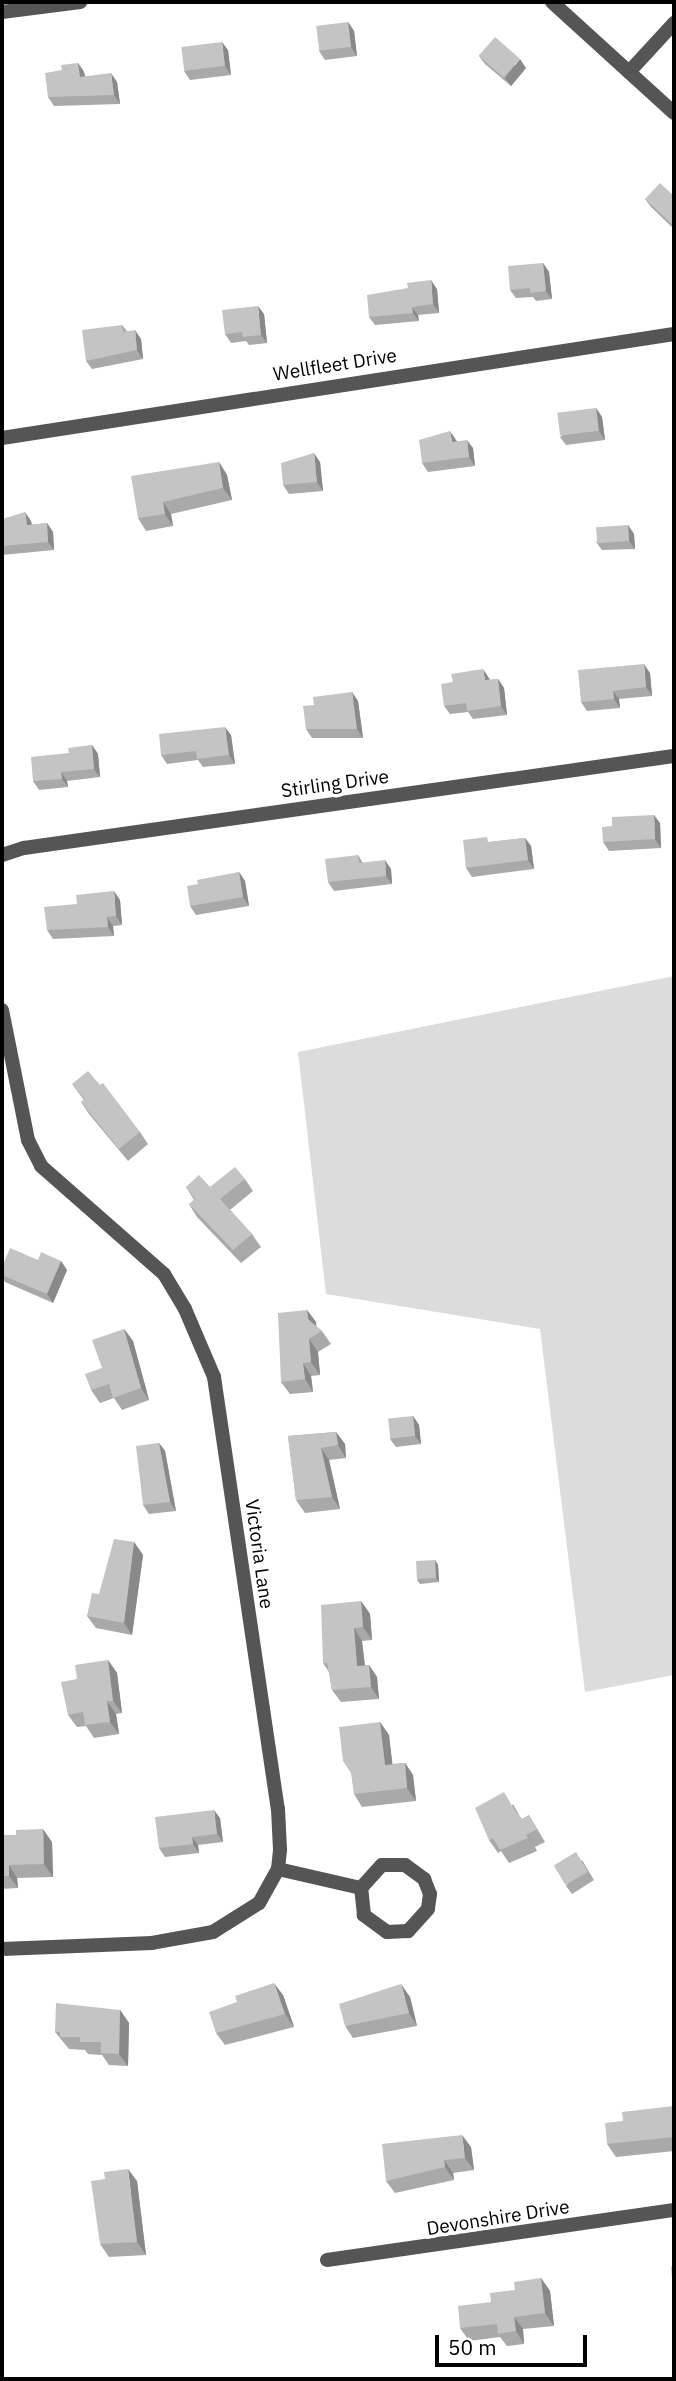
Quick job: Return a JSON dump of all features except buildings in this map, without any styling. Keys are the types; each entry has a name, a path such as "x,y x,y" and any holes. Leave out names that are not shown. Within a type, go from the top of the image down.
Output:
{"street":[{"path":"2,12 80,2"},
{"path":"552,2 674,113"},
{"path":"629,72 674,23"},
{"name":"Wellfleet Drive","path":"2,438 674,334"},
{"name":"Stirling Drive","path":"2,855 24,848 674,756"},
{"name":"Victoria Lane","path":"2,1010 28,1140 41,1166 164,1274 186,1309 214,1377 278,1809 278,1870 259,1903 231,1924 212,1932 152,1943 2,1950"},
{"path":"382,1865 405,1865 424,1879 428,1909 408,1931 380,1930 364,1915 361,1888 382,1865"},
{"path":"278,1870 361,1888"},
{"name":"Devonshire Drive","path":"327,2260 674,2210"}],"shaded area":[{"path":"674,976 674,1675 585,1692 540,1329 326,1294 298,1052"}]}
